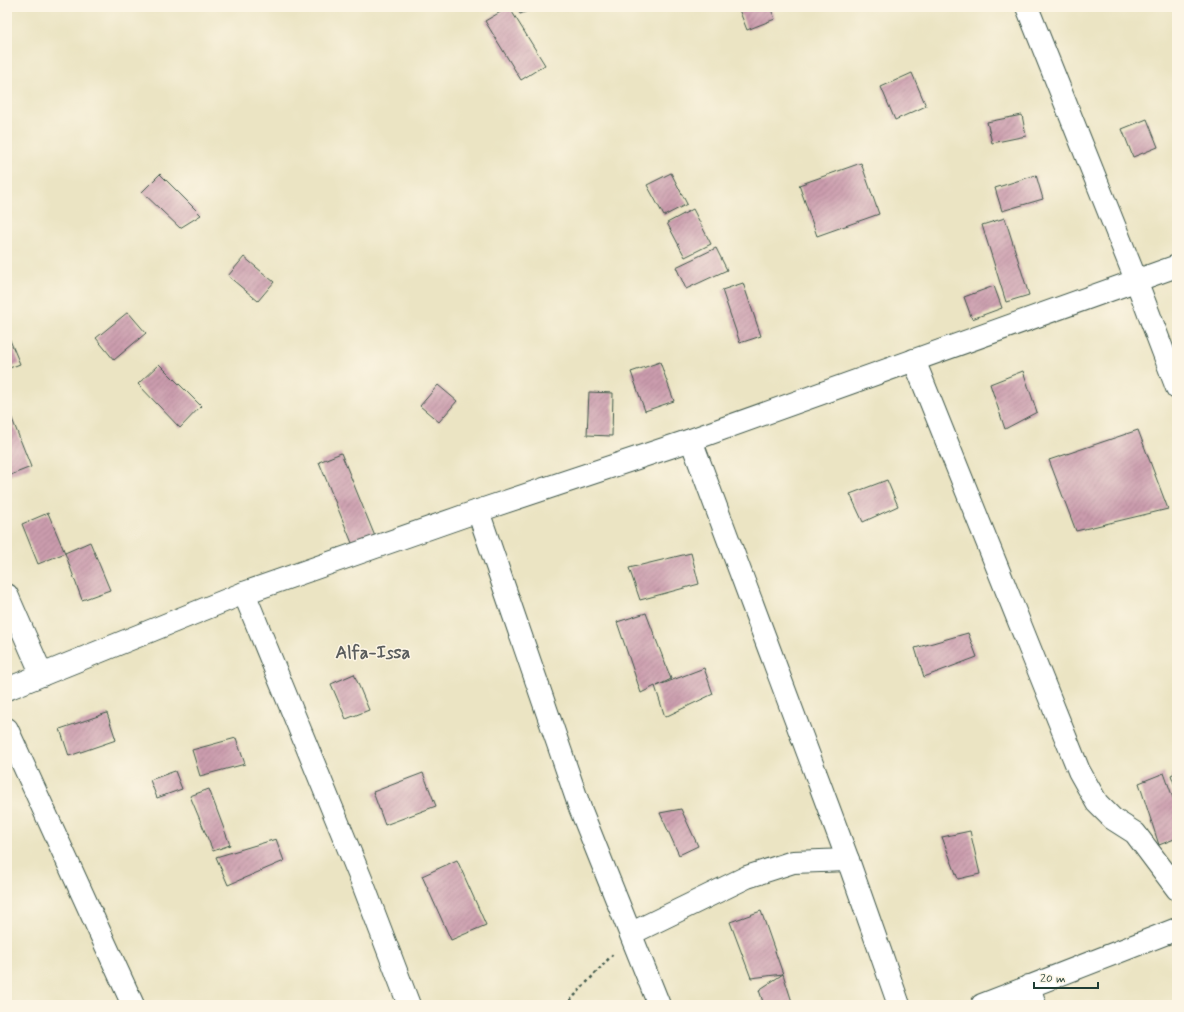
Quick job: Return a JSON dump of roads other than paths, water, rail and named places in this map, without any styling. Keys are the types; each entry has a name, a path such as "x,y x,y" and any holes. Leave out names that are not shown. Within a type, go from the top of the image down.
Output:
{"street":[{"path":"1027,7 1136,280 1177,388"},
{"path":"7,689 244,593 478,511 691,440 1177,266"},
{"path":"914,360 1080,771 1097,803 1113,820 1136,833 1177,890"},
{"path":"691,440 848,860 899,1005"},
{"path":"478,511 580,808 660,1005"},
{"path":"244,593 361,879 410,1005"},
{"path":"7,595 42,675"},
{"path":"7,729 132,1005"},
{"path":"632,933 747,877 793,862 848,860"},
{"path":"982,1005 1032,996 1177,929"}],"district":[{"name":"Alfa-Issa","path":"373,653"}]}
